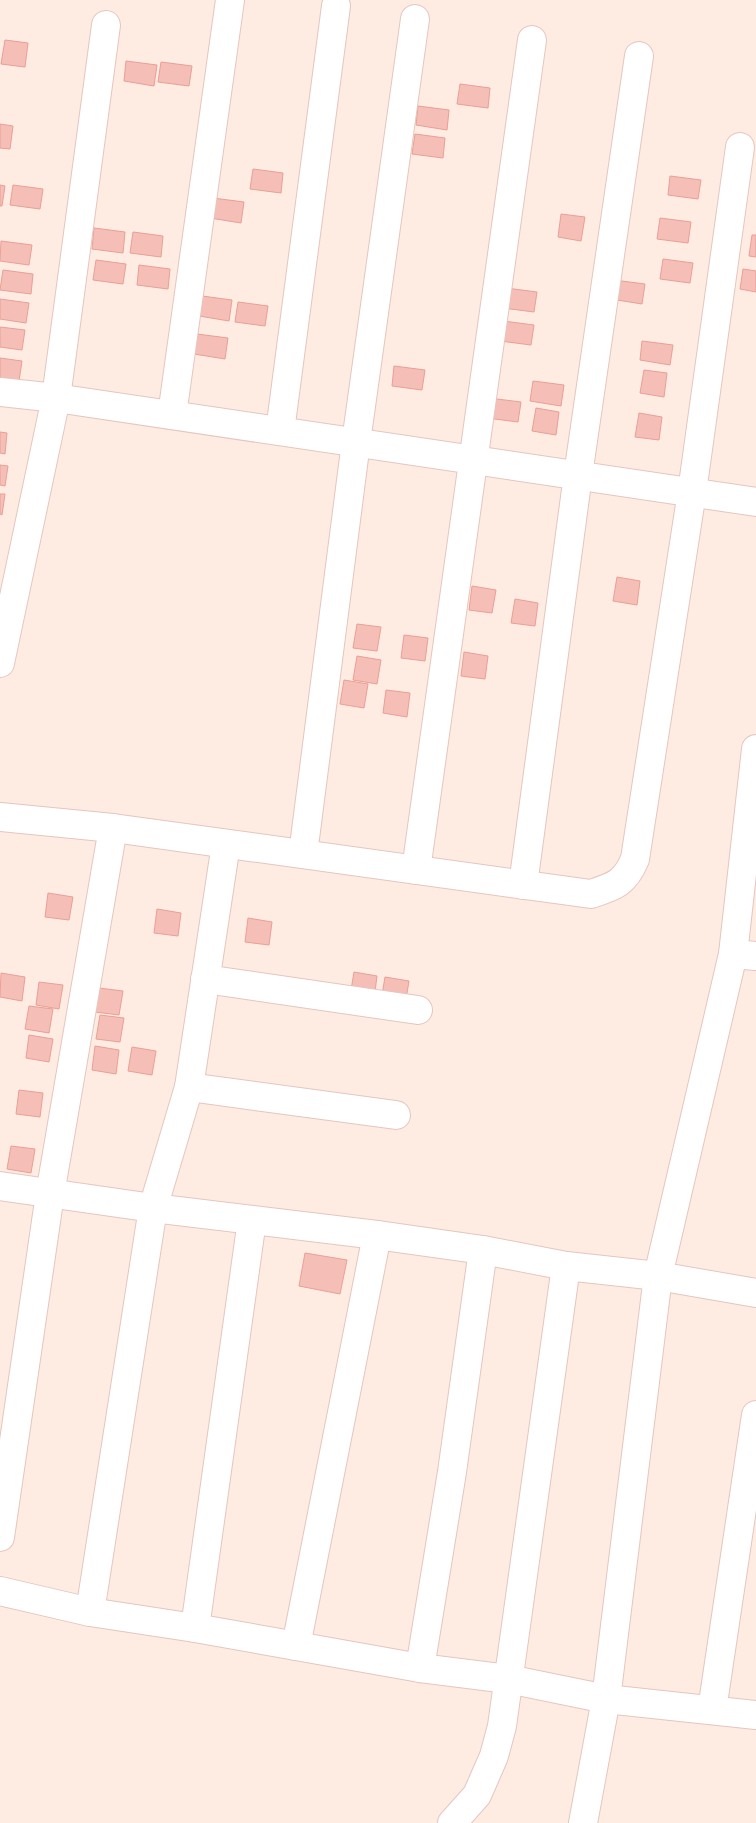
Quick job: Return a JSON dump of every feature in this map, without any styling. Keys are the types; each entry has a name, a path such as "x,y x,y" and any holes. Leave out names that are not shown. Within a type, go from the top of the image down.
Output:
{"street":[{"path":"172,415 230,0"},
{"path":"280,431 336,6"},
{"path":"303,854 356,442 415,19"},
{"path":"0,663 56,398 106,25"},
{"path":"416,870 532,40"},
{"path":"523,885 578,475 639,56"},
{"path":"0,818 112,828 591,894 614,886 629,873 635,859 692,492 740,147"},
{"path":"0,392 56,398 756,502"},
{"path":"583,1823 606,1699 658,1276 745,955 756,749"},
{"path":"0,1537 50,1194 112,828"},
{"path":"90,1612 153,1208 189,1087 226,844"},
{"path":"206,979 418,1010"},
{"path":"189,1087 396,1115"},
{"path":"0,1186 153,1208 378,1235 483,1250 566,1266 658,1276 756,1293"},
{"path":"195,1628 252,1220"},
{"path":"296,1646 378,1235"},
{"path":"420,1668 452,1472 483,1250"},
{"path":"452,1823 477,1795 494,1756 502,1726 566,1266"},
{"path":"712,1710 756,1415"},
{"path":"0,1591 90,1612 195,1628 420,1668 508,1679 606,1699 756,1715"}],"building":[{"path":"5,40 28,43 25,67 1,64"},
{"path":"126,61 157,65 154,86 124,81"},
{"path":"161,62 192,66 189,86 158,82"},
{"path":"460,84 490,88 488,108 457,104"},
{"path":"418,106 449,110 447,130 416,125"},
{"path":"0,124 13,126 10,149 0,148"},
{"path":"415,134 445,138 443,158 412,154"},
{"path":"253,169 283,173 281,193 250,189"},
{"path":"670,176 701,180 698,199 668,195"},
{"path":"0,185 5,186 2,206 0,206"},
{"path":"13,185 43,189 40,209 10,205"},
{"path":"213,198 244,202 241,223 210,218"},
{"path":"561,214 585,217 581,241 558,237"},
{"path":"660,218 691,222 688,243 657,239"},
{"path":"94,228 125,232 123,253 92,249"},
{"path":"133,232 163,236 161,257 130,253"},
{"path":"752,235 756,235 756,257 749,256"},
{"path":"1,241 32,245 29,265 0,261"},
{"path":"663,259 693,263 690,283 660,279"},
{"path":"96,260 126,264 123,284 93,280"},
{"path":"139,265 170,269 168,289 137,285"},
{"path":"743,269 756,271 756,292 740,289"},
{"path":"3,270 33,274 31,294 0,290"},
{"path":"614,280 645,284 642,304 611,299"},
{"path":"506,288 537,292 534,312 503,308"},
{"path":"202,296 232,300 229,321 199,316"},
{"path":"0,299 29,303 26,323 0,319"},
{"path":"238,302 268,306 265,326 235,322"},
{"path":"503,321 534,325 531,345 500,341"},
{"path":"0,327 25,330 22,350 0,347"},
{"path":"197,334 228,338 225,359 194,354"},
{"path":"642,341 673,345 670,365 640,360"},
{"path":"0,358 22,361 19,381 0,378"},
{"path":"394,366 425,370 422,390 392,386"},
{"path":"644,370 667,373 664,397 640,393"},
{"path":"533,381 564,385 561,406 530,401"},
{"path":"489,398 521,402 518,422 487,418"},
{"path":"536,408 559,412 556,435 532,431"},
{"path":"639,413 662,417 659,440 635,437"},
{"path":"0,432 7,433 5,454 0,453"},
{"path":"0,465 8,466 5,486 0,485"},
{"path":"0,494 5,494 2,515 0,514"},
{"path":"617,577 640,581 637,605 613,601"},
{"path":"472,586 496,590 492,613 469,610"},
{"path":"515,599 538,603 535,626 511,623"},
{"path":"357,624 381,627 377,651 353,648"},
{"path":"404,635 428,638 425,661 401,658"},
{"path":"464,652 488,656 485,679 461,676"},
{"path":"357,656 381,660 377,684 353,680"},
{"path":"344,680 368,684 364,708 340,704"},
{"path":"386,690 410,693 407,717 383,713"},
{"path":"48,893 73,897 69,920 45,917"},
{"path":"157,909 181,913 178,936 154,933"},
{"path":"248,918 272,922 269,945 245,942"},
{"path":"354,972 377,976 374,999 350,996"},
{"path":"1,973 25,977 22,1001 0,997"},
{"path":"385,977 409,981 405,1005 381,1001"},
{"path":"39,982 63,985 59,1009 36,1005"},
{"path":"99,988 123,991 119,1015 95,1012"},
{"path":"29,1006 53,1009 49,1033 25,1029"},
{"path":"100,1015 124,1018 120,1042 96,1039"},
{"path":"29,1035 53,1039 49,1062 26,1058"},
{"path":"95,1046 119,1050 116,1074 92,1070"},
{"path":"132,1047 156,1051 152,1075 128,1071"},
{"path":"19,1090 43,1093 40,1117 16,1114"},
{"path":"11,1146 35,1149 31,1173 7,1169"},
{"path":"305,1253 347,1260 340,1294 299,1286"}]}
